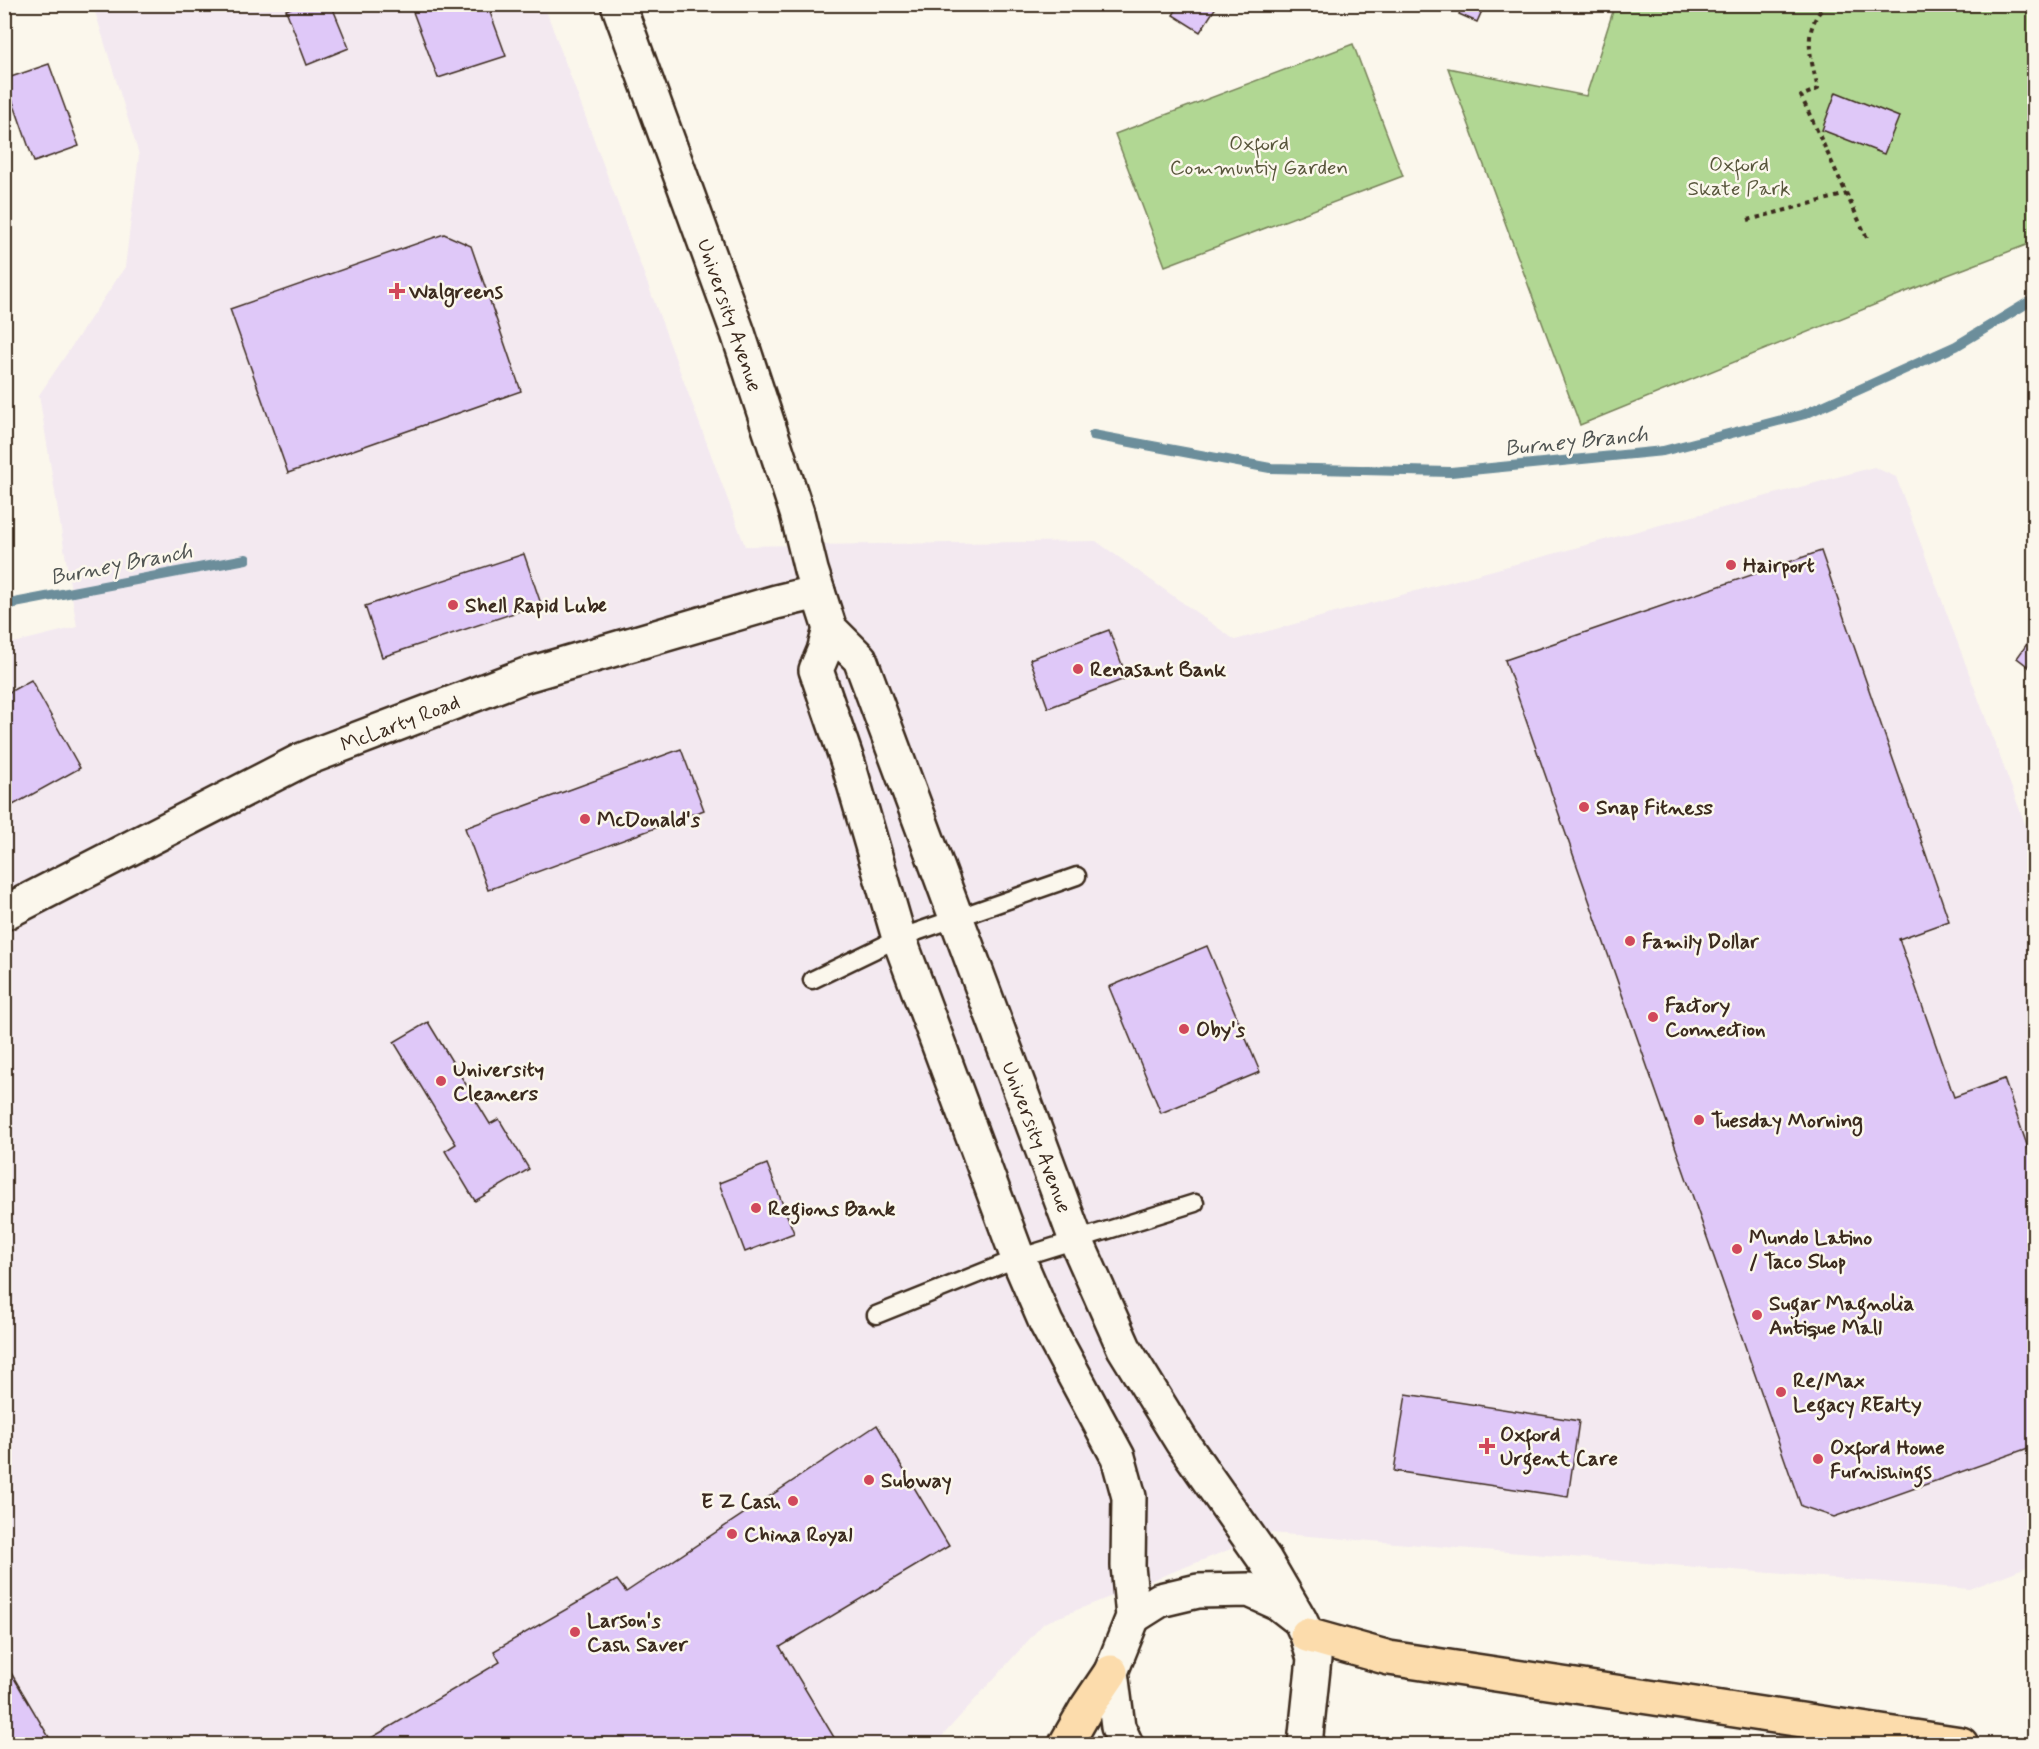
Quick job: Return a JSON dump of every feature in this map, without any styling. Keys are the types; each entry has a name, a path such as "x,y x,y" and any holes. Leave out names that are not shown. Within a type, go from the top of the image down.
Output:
{"highway":[{"path":"1303,1627 1389,1658 1961,1744"},
{"path":"1066,1744 1111,1672"}],"main road":[{"name":"University Avenue","path":"618,4 738,333 797,513 830,629 860,659 1076,1240 1124,1348 1182,1442 1265,1560 1303,1627 1314,1659 1305,1744"},
{"name":"McLarty Road","path":"4,913 302,760 526,675 776,602 818,592"},
{"path":"830,629 816,670 848,763 899,938 1018,1258 1046,1323 1118,1457 1129,1497 1128,1566 1133,1617 1111,1672 1118,1727 1126,1744"},
{"path":"1133,1617 1160,1600 1198,1591 1249,1590 1278,1603 1303,1627"}],"lane":[{"path":"812,980 899,938 1077,876"},
{"path":"876,1315 1018,1258 1195,1203"}],"path":[{"path":"1827,4 1810,27 1809,54 1818,89 1801,96 1867,238"},
{"path":"1748,220 1847,194"}],"shaded area":[{"path":"93,5 544,5 745,546 1096,541 1235,640 1874,467 1896,477 2034,848 2034,1564 1970,1589 1271,1533 1044,1623 935,1744 5,1744 5,645 77,627 39,395 125,267 139,155"}],"green space":[{"name":"Oxford Skate Park","path":"1615,5 2034,5 2034,242 1580,425 1448,68 1586,96"},
{"name":"Oxford Communtiy Garden","path":"1353,44 1403,176 1165,266 1115,134"}],"building":[{"path":"301,4 331,4 349,48 307,65 286,10"},
{"path":"410,4 487,4 506,56 438,78"},
{"path":"1180,4 1218,4 1200,32 1173,15"},
{"path":"1463,4 1485,4 1477,22 1459,14"},
{"path":"49,64 79,146 34,162 5,79"},
{"path":"1836,92 1899,117 1884,154 1822,130"},
{"name":"Walgreens","path":"444,234 471,246 521,391 288,473 230,309"},
{"path":"1821,551 1949,921 1899,939 1954,1097 2004,1079 2034,1165 2034,1446 1834,1517 1801,1506 1505,660"},
{"name":"Shell Rapid Lube","path":"524,554 541,604 382,657 365,606"},
{"name":"Renasant Bank","path":"1109,630 1127,678 1048,708 1030,659"},
{"path":"2034,634 2034,671 2017,658"},
{"path":"31,680 80,768 4,810 4,695"},
{"name":"McDonald's","path":"681,749 704,810 488,890 465,828"},
{"name":"Oby's","path":"1207,946 1260,1072 1161,1113 1109,987"},
{"name":"University Cleaners","path":"428,1022 490,1124 499,1119 529,1169 475,1201 445,1151 456,1144 394,1042"},
{"name":"Regions Bank","path":"767,1164 794,1233 745,1252 719,1183"},
{"name":"Oxford Urgent Care","path":"1406,1394 1579,1421 1568,1497 1394,1471"},
{"path":"877,1425 949,1546 780,1647 838,1744 361,1744 500,1662 494,1651 617,1580 626,1592"},
{"path":"4,1661 53,1744 4,1744"}],"waterway":[{"name":"Burney Branch","path":"1093,435 1270,468 1451,472 1663,451 1805,414 1956,346 2034,299"},
{"name":"Burney Branch","path":"4,605 246,559"}],"place":[{"name":"Walgreens","path":"397,291"},
{"name":"Hairport","path":"1731,565"},
{"name":"Shell Rapid Lube","path":"453,605"},
{"name":"Renasant Bank","path":"1078,669"},
{"name":"Snap Fitness","path":"1584,807"},
{"name":"McDonald's","path":"585,819"},
{"name":"Family Dollar","path":"1630,941"},
{"name":"Factory Connection","path":"1653,1017"},
{"name":"Oby's","path":"1184,1029"},
{"name":"University Cleaners","path":"441,1081"},
{"name":"Tuesday Morning","path":"1699,1120"},
{"name":"Regions Bank","path":"756,1208"},
{"name":"Mundo Latino / Taco Shop","path":"1737,1249"},
{"name":"Sugar Magnolia Antique Mall","path":"1757,1315"},
{"name":"Re/Max Legacy REalty","path":"1781,1392"},
{"name":"Oxford Urgent Care","path":"1487,1446"},
{"name":"Oxford Home Furnishings","path":"1818,1459"},
{"name":"Subway","path":"869,1480"},
{"name":"E Z Cash","path":"793,1501"},
{"name":"China Royal","path":"732,1534"},
{"name":"Larson's Cash Saver","path":"575,1632"}]}
